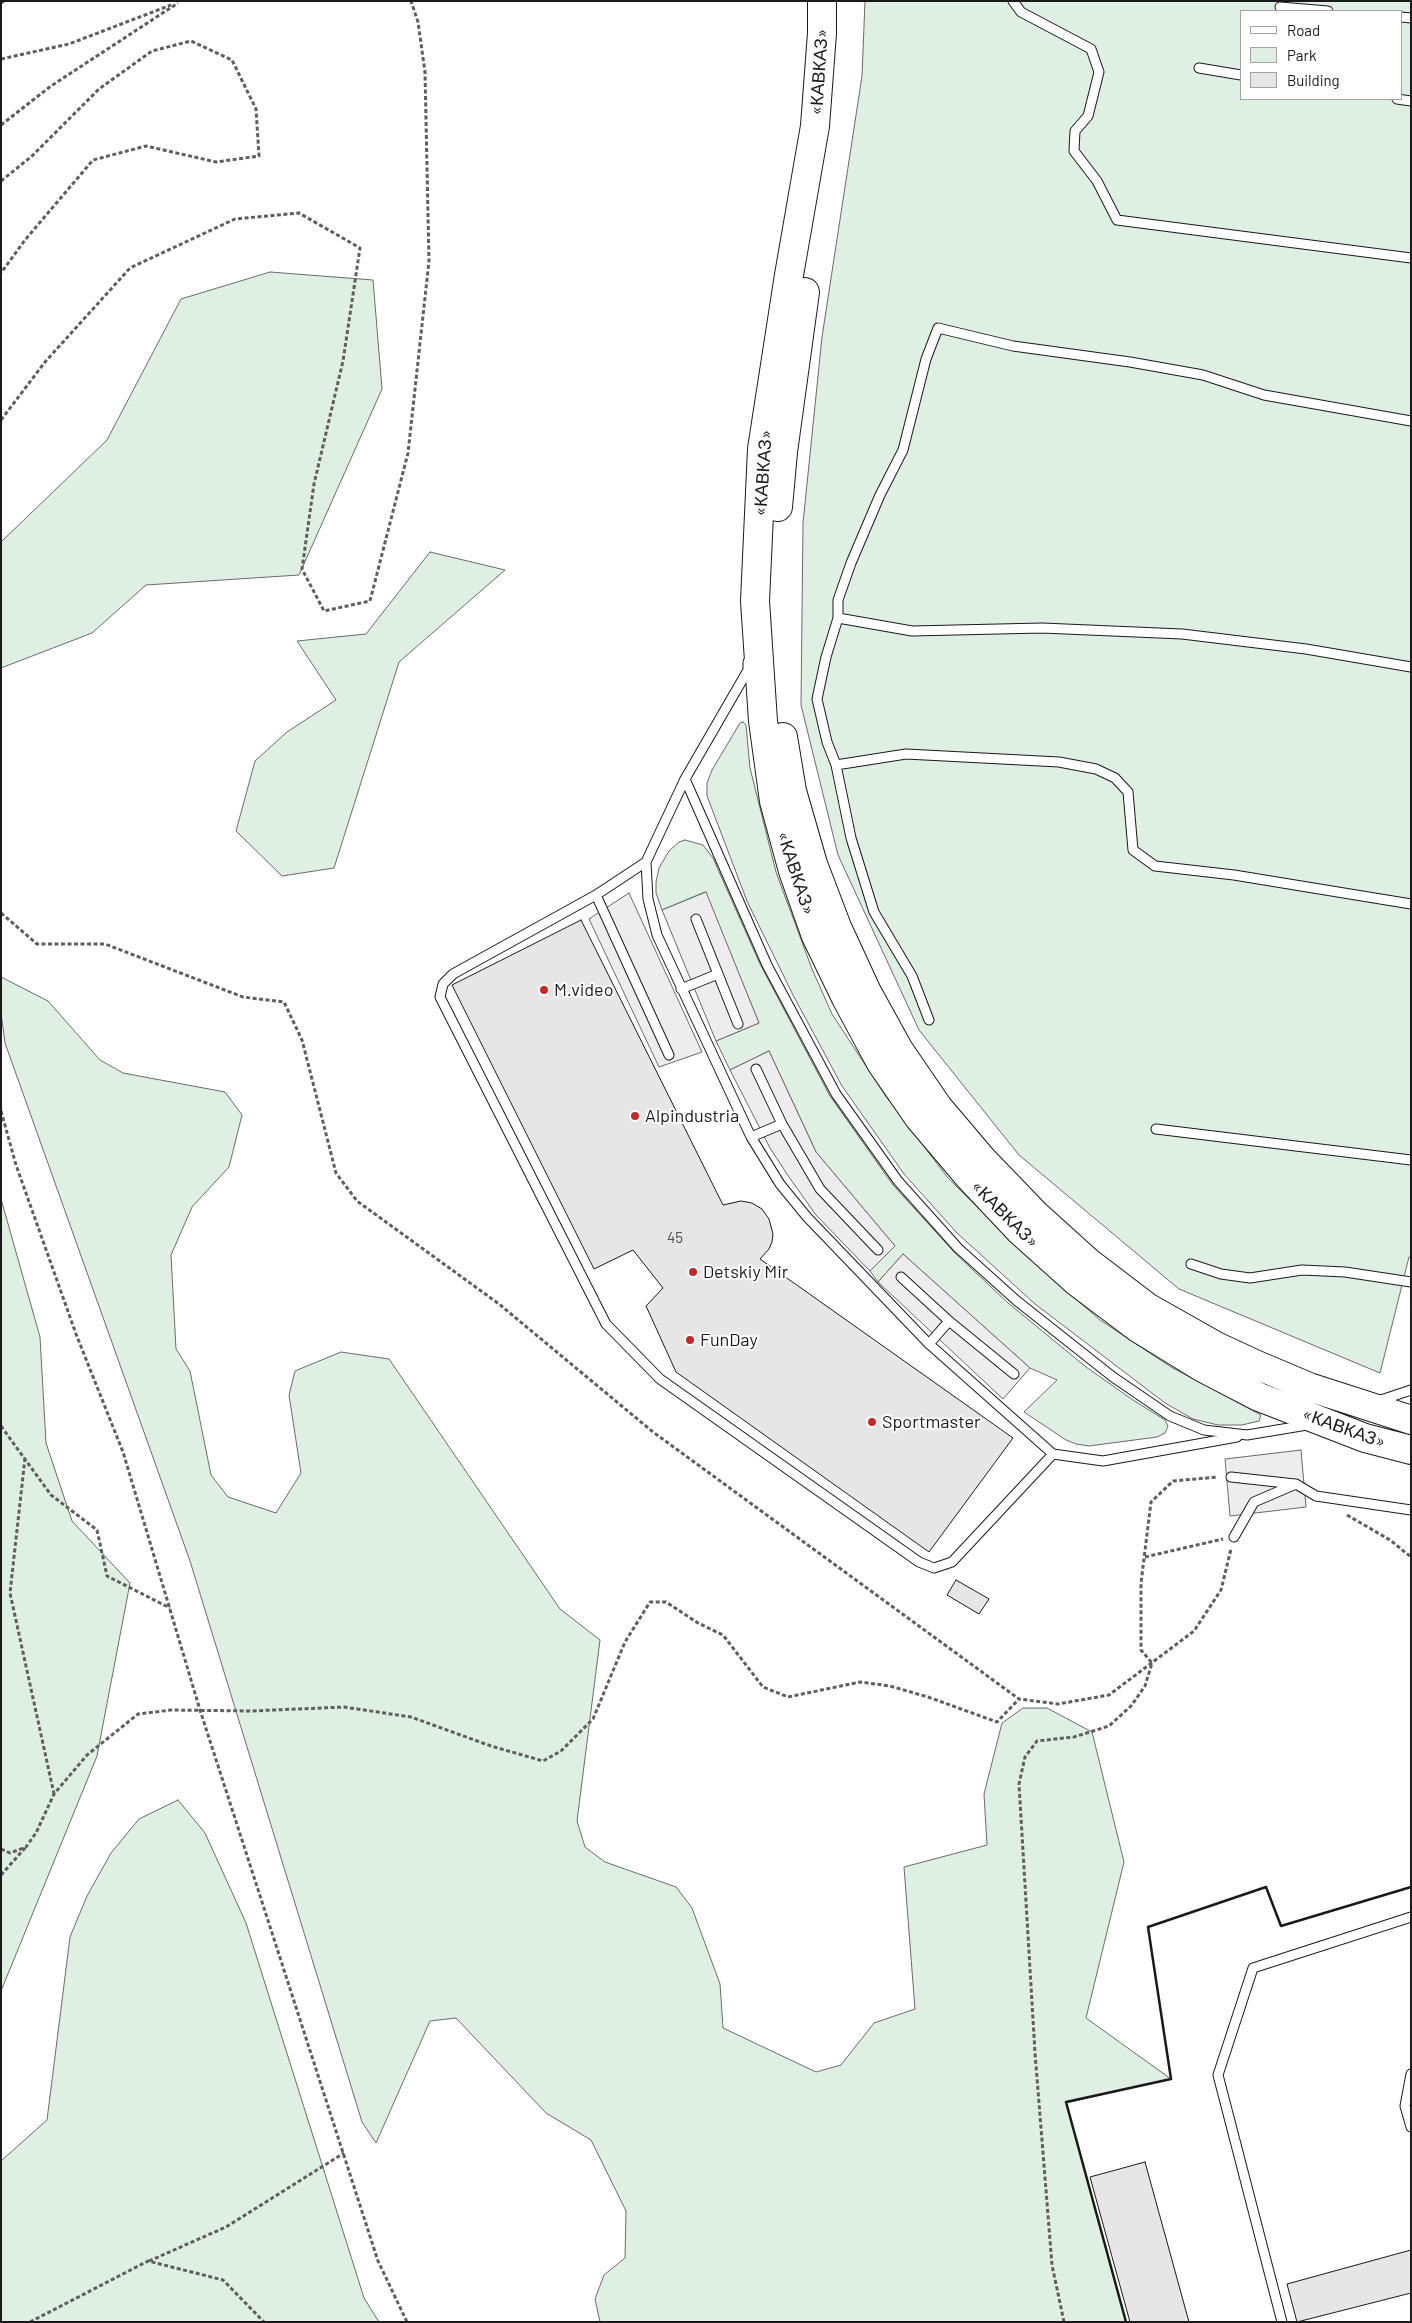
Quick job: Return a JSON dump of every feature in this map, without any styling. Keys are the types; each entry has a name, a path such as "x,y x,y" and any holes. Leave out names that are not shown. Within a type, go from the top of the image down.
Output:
{"main road":[{"name":"«КАВКАЗ»","path":"822,1 822,33 815,126 789,275 762,449 754,601 762,721 774,801 793,871 816,936 881,1064 920,1118 969,1177 1019,1230 1076,1282 1138,1328 1202,1368 1259,1397 1365,1438 1411,1450"},
{"name":"«КАВКАЗ»","path":"838,1 838,34 830,126 783,452 772,582 772,642 778,713 792,790 812,864 837,928 863,984 899,1050 938,1107 983,1160 1036,1215 1088,1262 1147,1307 1216,1346 1309,1387 1411,1420"}],"lane":[{"path":"1014,1 1021,12 1091,49 1100,72 1088,116 1075,131 1074,150 1097,181 1117,220 1411,258"},
{"path":"1280,7 1316,10"},
{"path":"1199,68 1240,75"},
{"path":"929,1020 912,976 874,912 851,838 836,766 827,742 817,699 826,657 838,618 838,600 851,563 880,495 903,450 926,359 938,328 1013,346 1130,362 1203,375 1264,395 1411,422"},
{"path":"749,525 753,480 762,449"},
{"path":"838,618 912,631 1042,628 1182,634 1306,649 1411,667"},
{"path":"747,650 748,670 685,779 646,862 648,899 657,935 681,989 751,1137 780,1184 807,1217 929,1344 1052,1454 1103,1461 1247,1435 1327,1424"},
{"path":"836,766 857,760 906,754 1059,762 1096,769 1115,778 1128,792 1134,850 1155,866 1234,875 1411,904"},
{"path":"685,779 767,965 836,1094 898,1181 958,1248 1017,1301 1113,1377 1170,1416 1204,1430 1247,1435"},
{"path":"646,862 596,895 453,974 443,984 440,997 606,1324 660,1380 919,1562 934,1568 952,1562 1052,1454"},
{"path":"596,895 669,1055"},
{"path":"696,919 738,1024"},
{"path":"681,989 718,974"},
{"path":"756,1069 782,1124 820,1189 878,1250"},
{"path":"751,1137 782,1124"},
{"path":"1156,1129 1411,1160"},
{"path":"1191,1264 1221,1274 1250,1278 1302,1270 1345,1272 1411,1282"},
{"path":"901,1277 949,1321 1014,1374"},
{"path":"929,1344 949,1321"},
{"path":"1349,1400 1384,1399 1411,1390"},
{"path":"1231,1477 1296,1484 1316,1496 1411,1510"},
{"path":"1234,1537 1254,1502 1296,1484"},
{"path":"1282,2322 1218,2075 1253,1968 1411,1917"},
{"path":"1411,2074 1405,2106 1411,2127"}],"path":[{"path":"1,59 69,44 184,1"},
{"path":"1,420 45,362 130,268 235,219 298,213 360,248 343,361 314,484 302,568 324,611 370,601 408,453 429,261 425,72 418,22 411,1"},
{"path":"1,125 51,86 178,3"},
{"path":"1,182 32,156 99,88 152,51 191,41 232,60 256,109 259,156 216,162 146,146 93,160 25,240 1,273"},
{"path":"1,913 37,944 105,944 243,997 284,1002"},
{"path":"1,1111 16,1165 73,1326 123,1452 200,1710 378,2261 406,2322"},
{"path":"2,1428 51,1495 97,1530 107,1576 170,1608"},
{"path":"25,1458 10,1593 54,1794"},
{"path":"1064,2322 1052,2265 1035,2053 1018,1784 1025,1757 1037,1741 1074,1737 1109,1726 1131,1706 1145,1686 1152,1663 1141,1650 1141,1583 1151,1502 1172,1481 1231,1477"},
{"path":"1331,1498 1342,1513 1390,1540 1411,1558"},
{"path":"1145,1557 1234,1537"},
{"path":"1,1875 36,1833 54,1794 87,1755 138,1714 171,1710 252,1711 344,1707 412,1718 491,1746 543,1760 561,1751 593,1718 625,1642 650,1602 666,1602 698,1623 723,1635 764,1687 788,1697 860,1682 890,1686 928,1697 996,1722 1019,1699"},
{"path":"1,1849 10,1853 26,1847"},
{"path":"30,2322 148,2261 226,2226 344,2153"},
{"path":"148,2261 223,2280 264,2322"}],"green space":[{"path":"865,1 1411,1 1411,1257 1409,1257 1380,1373 1179,1289 1019,1155 919,1030 838,855 801,705 803,523 822,337 862,76"},
{"path":"270,272 373,280 382,389 299,575 146,585 92,633 1,668 1,542 107,440 181,299"},
{"path":"430,552 505,570 399,662 334,868 282,876 236,831 255,761 287,732 336,700 297,641 366,634"},
{"path":"743,722 746,725 750,768 776,872 812,969 832,1014 885,1095 948,1178 1030,1259 1100,1320 1171,1367 1261,1415 1259,1421 1242,1425 1218,1425 1193,1419 1165,1403 1035,1304 957,1233 904,1174 842,1086 793,995 747,901 707,796 707,783 712,770 740,723"},
{"path":"685,840 703,845 713,858 760,964 830,1096 893,1185 955,1253 1007,1302 1086,1367 1165,1420 1168,1426 1165,1433 1157,1437 1089,1446 1066,1440 1024,1412 1057,1380 1030,1368 903,1254 878,1282 870,1271 895,1246 816,1152 769,1051 730,1070 716,1041 759,1023 705,892 662,910 656,893 659,868 669,851 679,842"},
{"path":"1,977 48,1001 100,1060 123,1073 225,1092 242,1115 229,1167 192,1207 171,1255 176,1349 190,1371 211,1475 228,1497 276,1513 301,1473 289,1395 295,1371 341,1352 389,1359 560,1609 600,1640 577,1821 585,1847 605,1862 676,1887 692,1908 720,1984 723,2028 816,2072 841,2065 874,2023 915,2009 904,1867 987,1845 984,1794 1002,1723 1023,1708 1047,1708 1092,1732 1124,1862 1086,2018 1171,2079 1066,2103 1126,2322 600,2322 595,2299 604,2275 625,2258 626,2211 591,2140 546,2113 456,2018 430,2021 376,2143 362,2122 190,1561 5,1043 1,1013"},
{"path":"1,1199 40,1337 46,1443 72,1521 130,1583 97,1756 1,1991"},
{"path":"178,1800 205,1833 246,1923 364,2298 379,2322 1,2322 1,2161 47,2120 70,1937 87,1896 111,1853 139,1819"}],"shaded area":[{"path":"706,892 759,1023 716,1041 662,910"},
{"path":"629,893 702,1052 659,1067 589,919"},
{"path":"769,1051 816,1152 895,1246 870,1271 816,1215 789,1177 770,1148 730,1070"},
{"path":"903,1254 1030,1368 1003,1399 878,1282"},
{"path":"1301,1450 1306,1507 1230,1516 1225,1459"}],"building":[{"path":"581,920 723,1205 741,1201 752,1203 762,1209 769,1219 773,1234 772,1242 769,1249 760,1259 1013,1438 929,1552 676,1372 646,1306 663,1288 633,1250 594,1269 452,985"},
{"path":"956,1580 989,1599 979,1614 947,1595"},
{"path":"1145,2162 1189,2322 1130,2322 1090,2177"},
{"path":"1411,2250 1411,2293 1297,2322 1287,2284"}],"wall":[{"path":"1126,2322 1066,2102 1171,2079 1148,1927 1266,1887 1281,1926 1411,1887"}],"place":[{"name":"M.video","path":"544,990"},
{"name":"Alpindustria","path":"635,1116"},
{"name":"Detskiy Mir","path":"693,1272"},
{"name":"FunDay","path":"690,1340"},
{"name":"Sportmaster","path":"872,1422"}]}
